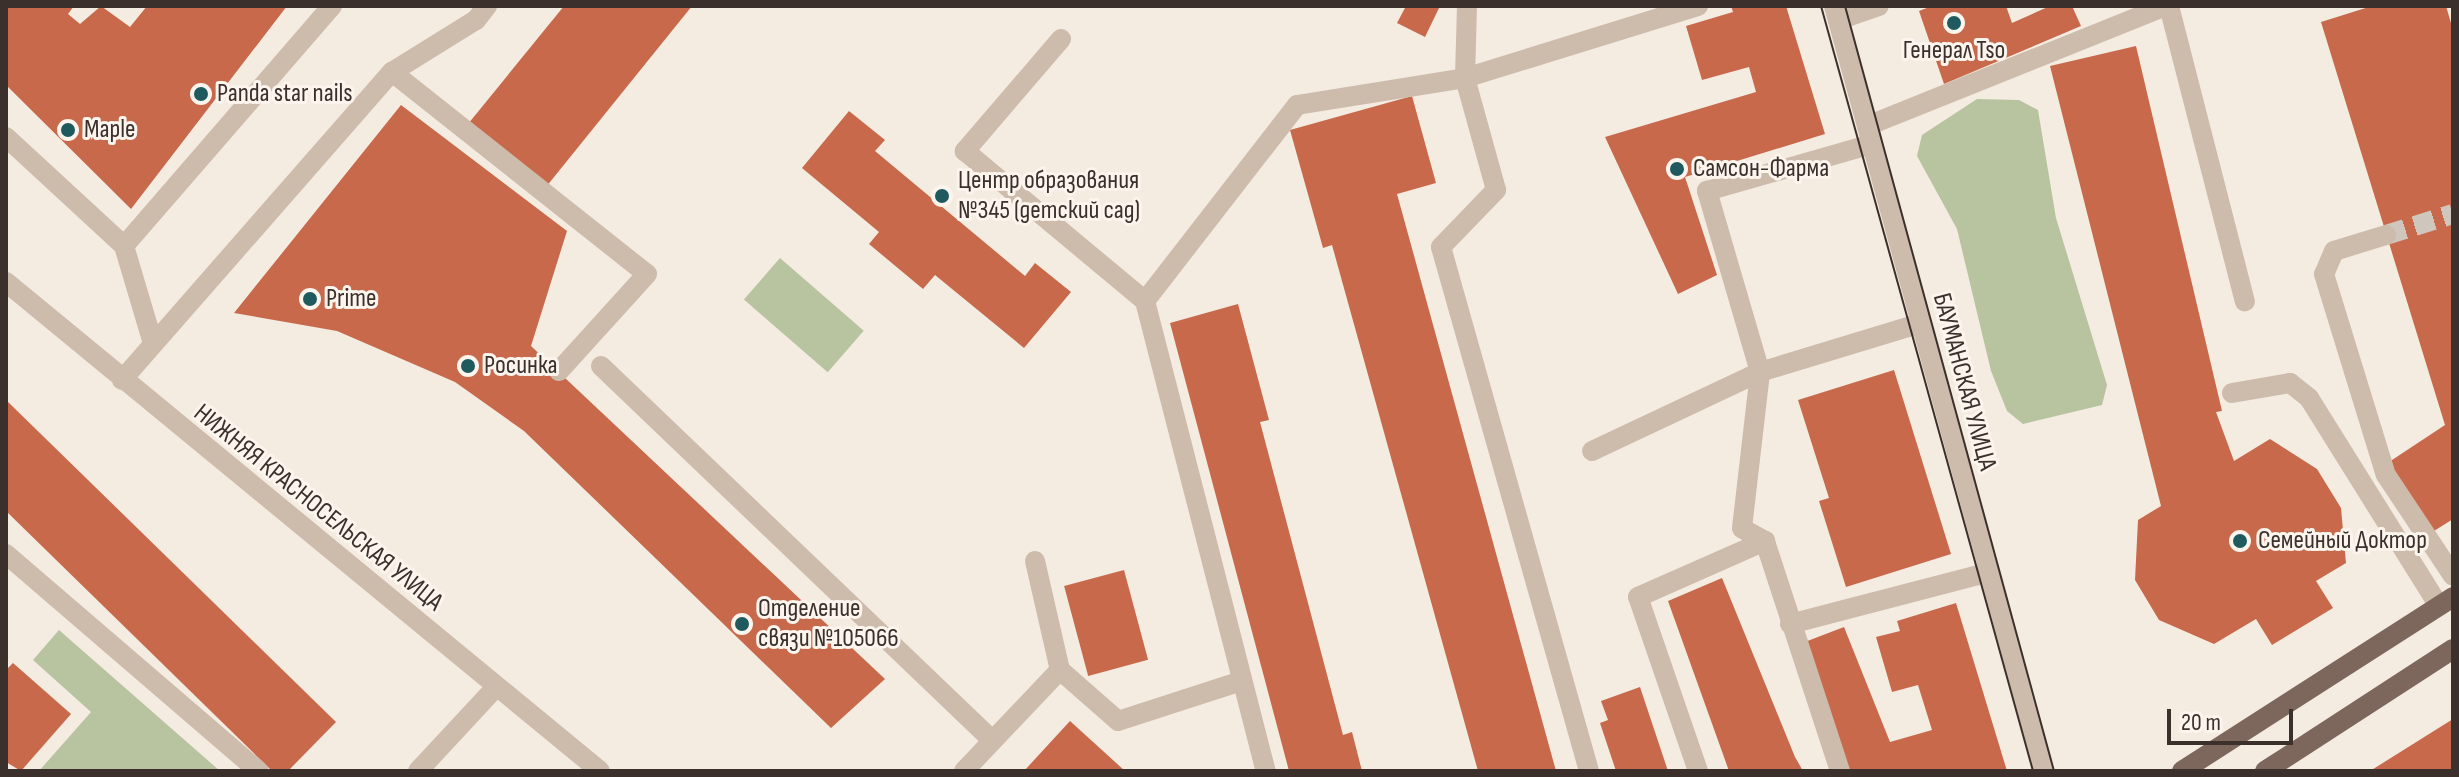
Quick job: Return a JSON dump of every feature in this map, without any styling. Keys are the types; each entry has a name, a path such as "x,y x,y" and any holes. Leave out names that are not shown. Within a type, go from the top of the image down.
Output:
{"main road":[{"path":"2182,771 2446,602"},
{"path":"2270,770 2453,649"}],"street":[{"path":"124,246 332,6"},
{"path":"122,380 392,72 487,6"},
{"path":"1467,6 1465,78 1496,190 1441,247 1589,771"},
{"path":"1145,301 1297,105 1465,78 1698,6"},
{"path":"1836,13 1879,6"},
{"path":"1840,771 1765,541 1742,528 1760,372 1707,191 1869,135 2167,6 2245,301"},
{"name":"БАУМАНСКАЯ УЛИЦА","path":"1836,13 2044,771"},
{"path":"1061,39 965,151 1145,301 1266,771"},
{"path":"392,72 647,274 559,371"},
{"path":"6,137 124,246 153,343"},
{"path":"2386,235 2334,251 2324,274 2386,475 2453,576"},
{"name":"НИЖНЯЯ КРАСНОСЕЛЬСКАЯ УЛИЦА","path":"6,282 600,771"},
{"path":"1592,451 1760,372 1921,323"},
{"path":"601,366 992,740"},
{"path":"2232,393 2290,383 2309,398 2446,602"},
{"path":"1698,771 1638,597 1765,541"},
{"path":"6,554 258,771"},
{"path":"1035,561 1060,670 1118,721 1241,681"},
{"path":"1790,624 1989,572"},
{"path":"964,771 1060,670"},
{"path":"418,771 496,687"}],"green space":[{"path":"1977,99 2019,100 2038,110 2056,218 2107,385 2102,405 2023,424 2007,411 1991,371 1957,229 1917,156 1922,135"},
{"path":"780,258 864,331 828,372 744,300"},
{"path":"59,630 220,771 39,771 91,712 33,660"}],"building":[{"path":"6,6 74,6 68,14 80,24 101,6 130,27 147,6 287,6 131,209 6,85"},
{"path":"564,6 692,6 546,187 468,124"},
{"path":"1406,6 1440,6 1425,37 1397,23"},
{"path":"1731,6 1786,6 1825,134 1685,177 1717,275 1678,294 1605,137 1756,92 1749,67 1702,80 1686,26 1733,12"},
{"path":"1932,6 2006,6 2012,23 2050,6 2072,6 2081,26 1944,84 1919,11"},
{"path":"2372,6 2446,6 2453,30 2453,519 2434,531 2389,462 2445,425 2321,22"},
{"path":"2136,46 2222,411 2216,412 2234,461 2270,439 2317,469 2341,508 2346,563 2316,581 2333,608 2272,645 2256,619 2214,644 2159,620 2135,580 2138,520 2161,506 2050,66"},
{"path":"1412,96 1436,183 1397,194 1556,771 1478,771 1332,245 1323,248 1290,130"},
{"path":"401,105 567,231 531,346 885,679 831,728 524,431 455,382 337,331 234,313"},
{"path":"849,111 885,140 875,151 1025,276 1035,263 1071,292 1024,348 935,275 923,289 869,244 879,232 802,168"},
{"path":"1238,304 1269,420 1260,422 1343,735 1352,732 1362,771 1289,771 1170,323"},
{"path":"1894,370 1951,554 1846,587 1819,501 1829,498 1798,400"},
{"path":"6,400 336,722 288,771 272,771 6,511"},
{"path":"1124,570 1148,660 1088,676 1064,586"},
{"path":"1722,578 1803,771 1729,771 1668,601"},
{"path":"1956,603 2007,771 1848,771 1797,645 1844,627 1890,742 1932,730 1918,685 1892,692 1876,637 1900,631 1897,621"},
{"path":"13,663 71,714 21,771 6,762 6,670"},
{"path":"1640,687 1668,771 1616,771 1600,723 1608,720 1601,701"},
{"path":"2453,719 2453,771 2370,771"},
{"path":"1070,721 1125,771 1024,771"}],"tunnel":[{"path":"2386,235 2453,214"}],"tram line":[{"path":"1821,6 2033,771"},
{"path":"1845,6 2054,771"}],"place":[{"name":"Генерал Tso","path":"1954,23"},
{"name":"Panda star nails","path":"201,94"},
{"name":"Maple","path":"68,130"},
{"name":"Самсон-Фарма","path":"1677,169"},
{"name":"Центр образования №345 (детский сад)","path":"942,196"},
{"name":"Prime","path":"310,299"},
{"name":"Росинка","path":"468,366"},
{"name":"Семейный Доктор","path":"2240,541"},
{"name":"Отделение связи №105066","path":"742,624"}]}
